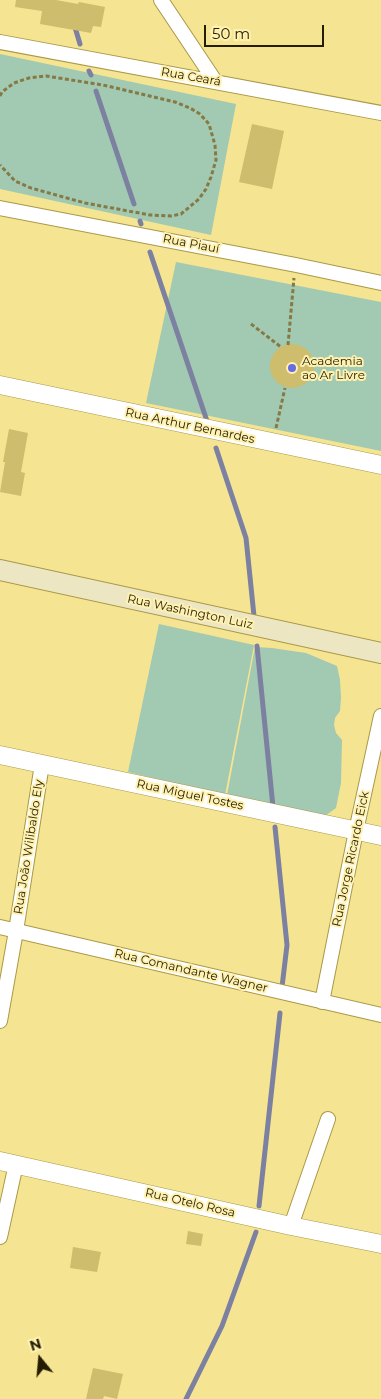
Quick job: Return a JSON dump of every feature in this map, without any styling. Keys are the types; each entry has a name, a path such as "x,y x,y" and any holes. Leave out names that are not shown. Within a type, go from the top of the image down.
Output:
{"main road":[{"name":"Rua Washington Luiz","path":"0,570 381,653"}],"street":[{"path":"161,0 215,81"},
{"name":"Rua Ceará","path":"0,42 381,113"},
{"name":"Rua Piauí","path":"0,208 381,283"},
{"name":"Rua Arthur Bernardes","path":"0,385 381,465"},
{"name":"Rua Jorge Ricardo Eick","path":"322,1002 381,716"},
{"name":"Rua Miguel Tostes","path":"0,755 381,836"},
{"name":"Rua João Wilibaldo Ely","path":"1,1014 42,764"},
{"name":"Rua Comandante Wagner","path":"0,927 381,1015"},
{"path":"291,1226 328,1119"},
{"path":"0,1237 8,1163"},
{"name":"Rua Otelo Rosa","path":"8,1163 291,1226 381,1244"}],"path":[{"path":"0,96 2,92 14,84 29,78 46,76 103,85 175,102 196,111 209,124 215,146 216,160 206,189 199,199 181,214 171,216 150,215 85,203 31,188 15,180 0,165"},
{"path":"288,345 296,265"},
{"path":"251,324 281,347"},
{"path":"273,443 285,388"}],"green space":[{"path":"0,54 236,104 211,235 0,189"},
{"path":"176,262 381,302 381,451 146,403"},
{"path":"159,624 254,645 225,795 128,772"},
{"path":"255,647 306,653 337,666 341,698 340,711 335,718 334,725 336,733 342,740 341,783 336,808 325,816 227,795"}],"building":[{"path":"16,0 56,0 105,7 101,27 93,26 91,33 40,24 42,11 15,7"},
{"path":"252,124 284,131 272,189 239,182"},
{"name":"Academia ao Ar Livre","path":"288,344 296,344 308,350 314,366 308,382 296,388 288,388 276,382 270,370 270,362 276,350"},
{"path":"9,429 28,433 21,472 25,473 21,496 0,492"},
{"path":"188,1231 203,1234 201,1246 186,1244"},
{"path":"73,1247 101,1252 97,1272 70,1268"},
{"path":"93,1368 123,1374 117,1399 104,1396 103,1399 86,1399"}],"waterway":[{"path":"74,24 80,44"},
{"path":"89,71 91,75"},
{"path":"96,91 134,204"},
{"path":"150,252 207,421"},
{"path":"216,448 246,538 254,616"},
{"path":"257,646 273,807"},
{"path":"275,827 287,945 282,987"},
{"path":"259,1206 280,1013"},
{"path":"186,1399 222,1326 256,1232"}],"place":[{"name":"Academia ao Ar Livre","path":"292,368"}]}
